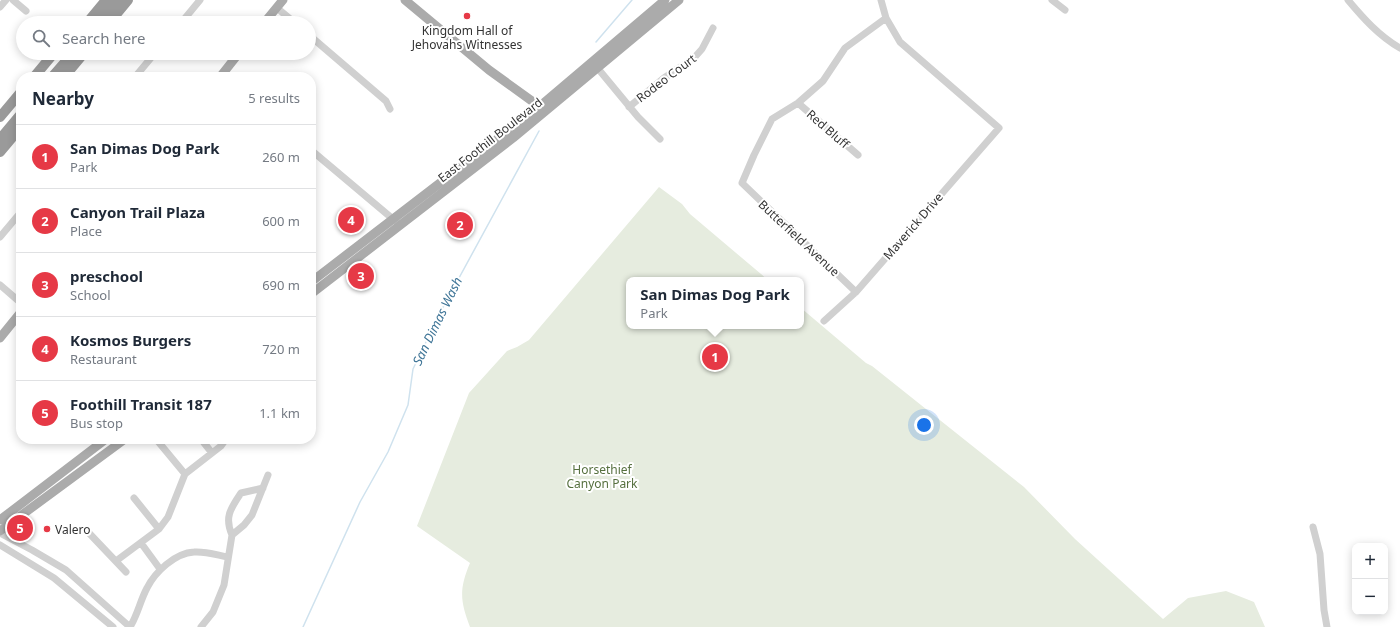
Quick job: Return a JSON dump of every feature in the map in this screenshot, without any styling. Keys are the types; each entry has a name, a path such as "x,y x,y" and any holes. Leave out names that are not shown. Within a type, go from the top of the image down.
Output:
{"highway":[{"path":"85,16 98,0"},
{"path":"93,16 106,0"},
{"path":"104,16 117,0"},
{"path":"115,16 128,0"},
{"path":"38,72 48,60"},
{"path":"46,63 51,60"},
{"path":"56,72 67,60"},
{"path":"68,72 78,60"},
{"path":"0,117 16,98"},
{"path":"0,139 16,120"},
{"path":"0,152 16,133"}],"main road":[{"path":"270,16 283,0"},
{"path":"405,0 489,70 543,109"},
{"name":"East Foothill Boulevard","path":"595,65 665,0"},
{"name":"East Foothill Boulevard","path":"316,279 475,168 595,65 679,0"},
{"path":"225,72 235,60"},
{"name":"East Foothill Boulevard","path":"316,290 397,222"},
{"path":"0,338 16,318"},
{"path":"0,520 99,444"},
{"path":"0,532 118,444"}],"street":[{"path":"0,7 6,0"},
{"path":"13,0 26,11"},
{"path":"187,16 200,0"},
{"path":"798,103 823,81 845,48 886,18 881,0"},
{"path":"1052,0 1064,10"},
{"path":"1348,0 1388,41 1400,48"},
{"path":"277,8 287,16"},
{"name":"Maverick Drive","path":"824,321 856,292 999,128 900,42 886,18"},
{"name":"Rodeo Court","path":"629,107 664,78 694,58 702,49 713,28"},
{"path":"316,41 386,101 390,109"},
{"path":"139,72 149,60"},
{"path":"595,65 629,107 660,139"},
{"name":"Red Bluff","path":"798,103 858,155"},
{"name":"Butterfield Avenue","path":"798,103 772,119 754,155 742,184 856,292"},
{"path":"316,154 397,222"},
{"path":"0,237 16,218"},
{"path":"0,285 16,299"},
{"path":"160,444 185,474"},
{"path":"205,444 212,453"},
{"path":"116,561 159,529 168,517 185,474 222,444"},
{"path":"201,627 213,612 224,586 232,535 244,525 252,515 268,475"},
{"path":"232,535 228,528 228,520 231,509 238,498 242,493 263,488"},
{"path":"134,498 159,529"},
{"path":"1314,527 1320,554 1324,610 1327,627"},
{"path":"0,532 66,570 130,627 137,615 147,588 160,570 181,555 194,552 228,557"},
{"path":"88,532 126,572"},
{"path":"141,543 160,570"},
{"path":"0,545 54,578 113,627"}],"green space":[{"name":"Horsethief Canyon Park","path":"659,187 682,204 690,214 764,277 626,277 626,329 804,329 804,311 866,363 872,366 1024,487 1075,539 1163,619 1188,598 1226,591 1254,602 1265,627 470,627 464,610 462,595 466,572 470,563 417,526 469,393 507,351 529,340"}],"waterway":[{"name":"San Dimas Wash","path":"596,42 632,0"},
{"name":"San Dimas Wash","path":"303,627 360,502 388,452 408,405 413,369 441,311 539,131"}],"place":[{"name":"Kingdom Hall of Jehovahs Witnesses","path":"467,16"},
{"name":"Kosmos Burgers","path":"351,220"},
{"name":"Canyon Trail Plaza","path":"460,225"},
{"name":"preschool","path":"361,276"},
{"name":"San Dimas Dog Park","path":"715,357"},
{"name":"Foothill Transit 187","path":"20,528"},
{"name":"Valero","path":"47,529"}]}
